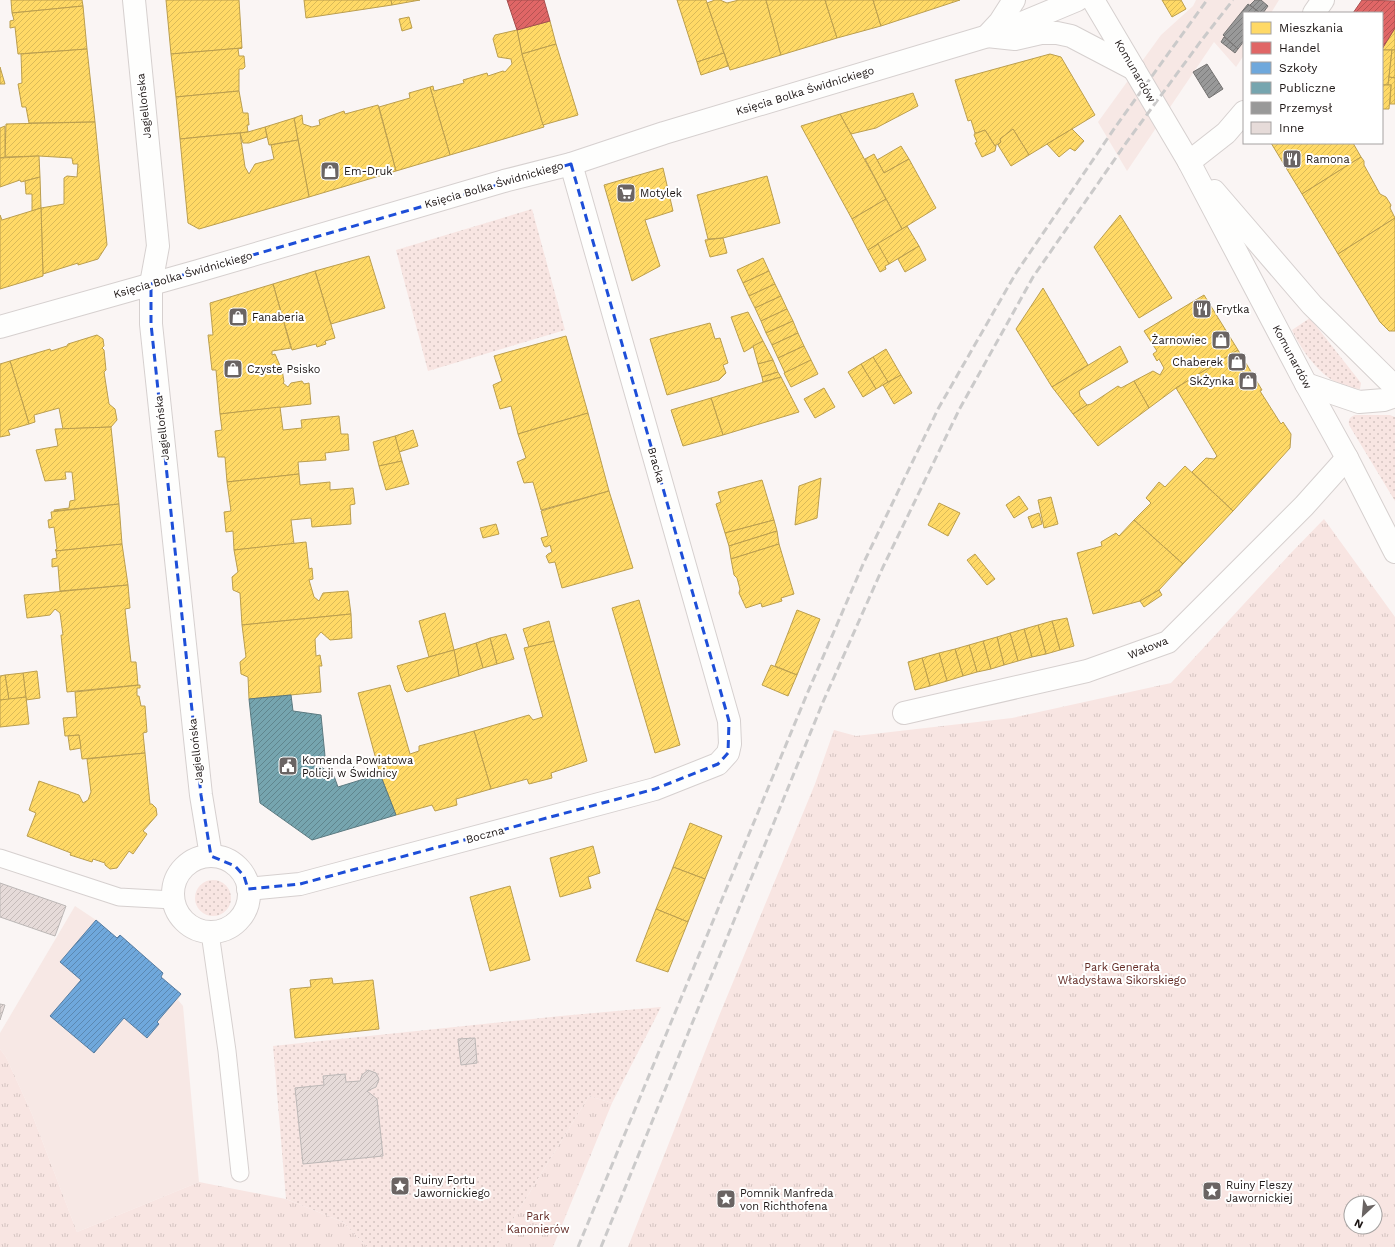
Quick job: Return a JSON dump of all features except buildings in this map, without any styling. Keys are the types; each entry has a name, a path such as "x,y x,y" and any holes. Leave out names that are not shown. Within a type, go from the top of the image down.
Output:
{"street":[{"name":"Jagiellońska","path":"134,0 158,246 151,284 152,340 201,795 211,856"},
{"path":"993,29 1014,0"},
{"name":"Księcia Bolka Świdnickiego","path":"0,327 504,181 571,164 993,29 1023,0"},
{"name":"Księcia Bolka Świdnickiego","path":"993,29 998,33 1077,0"},
{"name":"Komunardów","path":"1093,0 1189,162 1306,384 1347,458 1395,552"},
{"path":"1315,12 1323,0"},
{"name":"Księcia Bolka Świdnickiego","path":"993,29 1014,38 1041,33 1064,34 1071,36 1134,69"},
{"path":"1189,162 1226,133 1243,113"},
{"name":"Komunardów","path":"1189,162 1312,305 1395,387"},
{"name":"Bracka","path":"571,164 729,721 730,744 728,754 718,764"},
{"path":"1306,384 1359,402 1384,400 1395,396"},
{"name":"Wałowa","path":"904,713 1087,670 1168,642 1304,506 1347,458"},
{"name":"Boczna","path":"248,888 300,884 655,789 718,764"},
{"path":"211,856 224,859 236,866 244,876 248,888 248,902 243,914 235,924 223,930 210,933 197,930 186,923 177,913 173,900 173,887 178,875 187,865 192,862 211,856"}],"lane":[{"path":"0,858 119,897 173,900"},
{"path":"210,933 227,1051 240,1173"}],"highlighted area":[{"path":"571,164 729,721 728,753 718,764 655,789 300,884 248,889 244,876 235,866 211,856 201,795 151,324 151,284"}],"shaded area":[{"path":"1196,0 1279,0 1272,12 1243,12 1243,56 1236,67 1214,42 1127,171 1098,122 1161,35 1193,6"},
{"path":"75,906 96,920 117,938 120,935 163,973 161,977 181,994 178,1000 183,1006 199,1182 77,1232 32,1114 6,1057 0,1049 0,1033"}],"green space":[{"path":"532,209 565,330 428,371 396,250"},
{"path":"1310,318 1361,383 1360,389 1349,388 1328,377 1303,350 1292,330"},
{"path":"1355,415 1390,415 1395,417 1395,501 1349,425 1350,418"},
{"name":"Park Generała Władysława Sikorskiego","path":"1324,519 1395,617 1395,1247 628,1247 719,1016 815,784 834,730 856,736 1012,718 1171,683"},
{"path":"217,880 226,885 230,891 230,905 226,911 217,916 209,916 200,911 196,905 195,894 200,885 206,881"},
{"path":"661,1007 612,1103 589,1096 496,1247 367,1247 343,1222 286,1199 273,1046"},
{"path":"0,1049 6,1057 32,1114 77,1232 199,1182 286,1199 343,1222 367,1247 0,1247"},
{"name":"Park Kanonierów","path":"589,1096 612,1103 553,1247 496,1247"}],"railway":[{"path":"578,1247 807,694 864,562 938,409 1016,273 1116,126 1207,0"},
{"path":"601,1247 823,702 883,567 959,410 1033,277 1126,143 1233,0"}],"place":[{"name":"Ramona","path":"1292,159"},
{"name":"Em-Druk","path":"330,171"},
{"name":"Motylek","path":"626,193"},
{"name":"Frytka","path":"1202,309"},
{"name":"Fanaberia","path":"238,317"},
{"name":"Żarnowiec","path":"1221,340"},
{"name":"Chaberek","path":"1237,362"},
{"name":"Czyste Psisko","path":"233,369"},
{"name":"SkŻynka","path":"1248,381"},
{"name":"Komenda Powiatowa Policji w Świdnicy","path":"288,766"},
{"name":"Ruiny Fortu Jawornickiego","path":"400,1186"},
{"name":"Ruiny Fleszy Jawornickiej","path":"1212,1191"},
{"name":"Pomnik Manfreda von Richthofena","path":"726,1199"}]}
